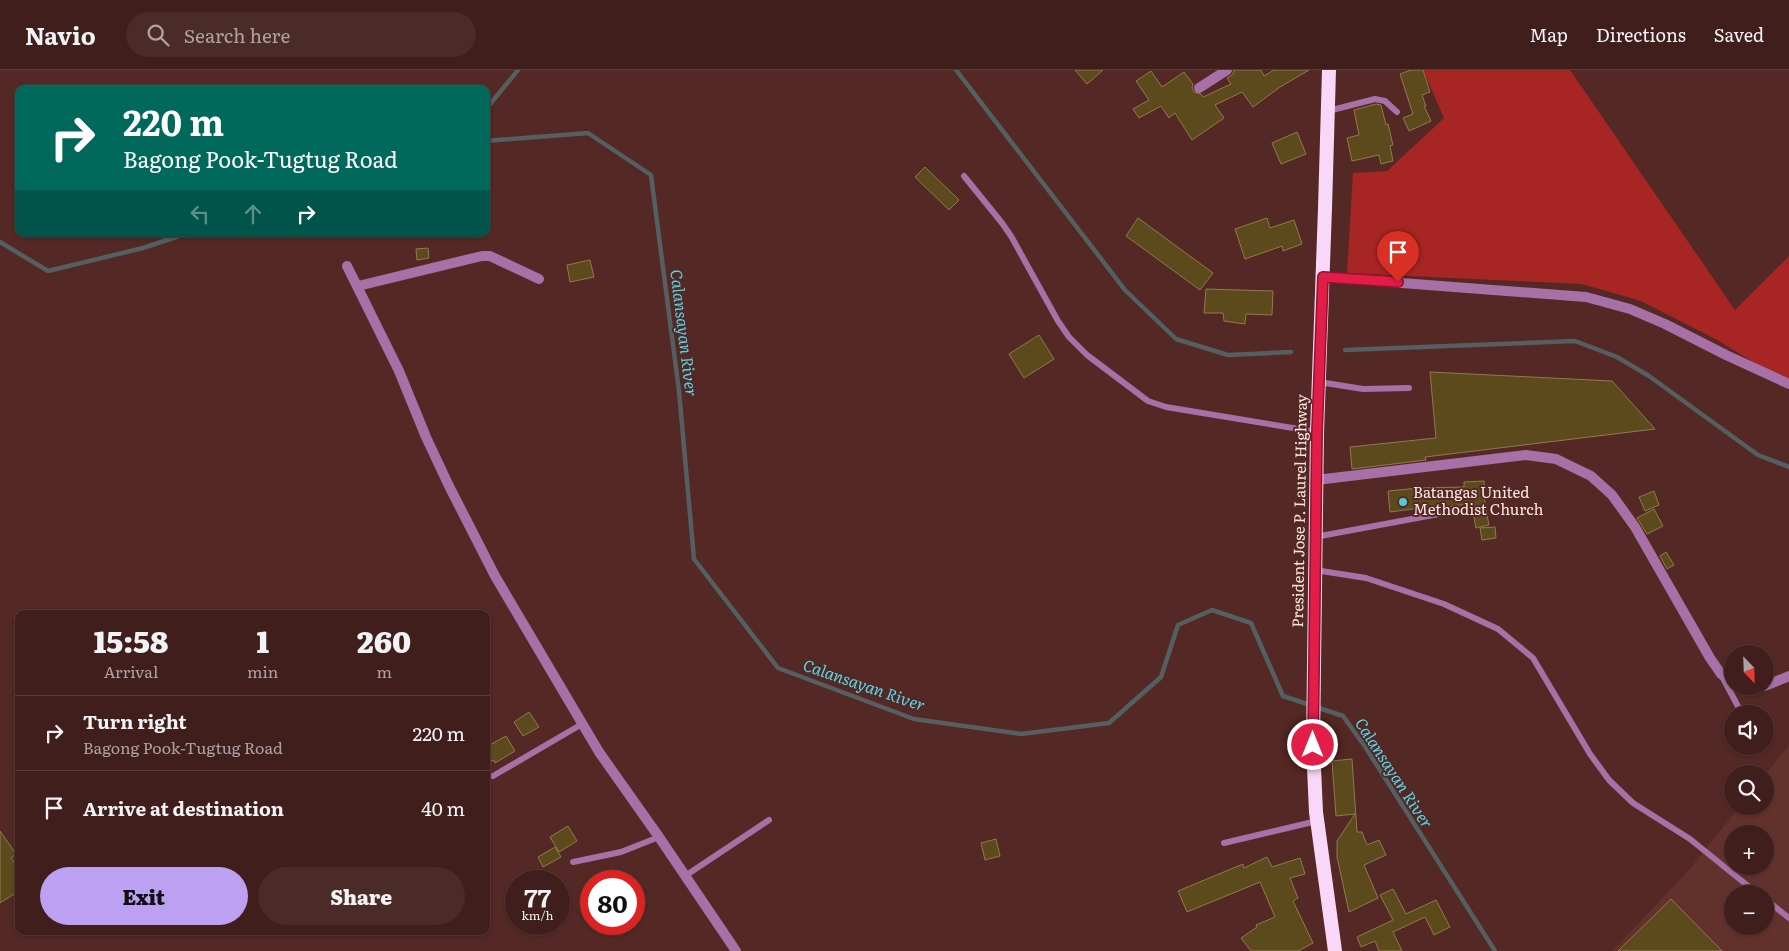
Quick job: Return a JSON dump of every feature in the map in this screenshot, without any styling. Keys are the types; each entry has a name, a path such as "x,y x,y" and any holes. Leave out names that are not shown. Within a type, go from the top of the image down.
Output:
{"highway":[{"name":"President Jose P. Laurel Highway","path":"1329,70 1318,382 1313,745 1317,821 1335,951"}],"street":[{"path":"1199,88 1227,70"},
{"path":"358,286 482,256 490,256 539,280"},
{"path":"347,266 399,371 426,437 487,560 599,752 736,951"},
{"path":"1323,277 1586,296 1630,309 1666,324 1726,356 1789,384"},
{"path":"1316,480 1526,455 1556,459 1591,476 1612,495 1636,527 1710,658 1724,676"},
{"path":"1774,682 1789,676"}],"lane":[{"path":"1327,111 1375,98 1385,101 1397,112"},
{"path":"964,176 1010,236 1069,337 1087,355 1148,401 1166,407 1317,432"},
{"path":"1318,382 1363,389 1409,388"},
{"path":"1315,537 1471,508"},
{"path":"1315,570 1366,578 1444,604 1498,629 1533,658 1590,754 1609,780 1633,803 1690,839 1747,885"},
{"path":"1721,674 1737,705"},
{"path":"493,776 582,724"},
{"path":"685,876 769,820"},
{"path":"1224,843 1317,821"},
{"path":"573,862 621,852 659,837"},
{"path":"1774,906 1789,918"}],"shaded area":[{"path":"1423,70 1570,70 1735,310 1789,256 1789,380 1778,377 1717,340 1641,301 1582,284 1347,273 1353,173 1387,171 1444,118"},
{"path":"1789,745 1789,951 1612,951 1688,871 1724,826 1724,875 1774,875 1774,825 1725,825 1733,815 1774,815 1773,765"}],"building":[{"path":"1075,70 1103,70 1087,84"},
{"path":"1234,70 1261,70 1264,76 1274,70 1309,70 1280,87 1253,107 1242,92 1215,105 1224,118 1192,140 1175,113 1169,118 1161,106 1139,118 1133,109 1149,100 1136,81 1151,71 1162,87 1184,72 1193,84 1194,92 1201,94 1203,97 1231,84 1227,78 1233,74"},
{"path":"1411,70 1423,70 1430,92 1422,95 1426,106 1424,106 1431,121 1409,131 1403,118 1413,114 1400,74"},
{"path":"1376,104 1381,105 1386,125 1388,124 1393,145 1390,146 1393,161 1381,164 1379,155 1352,161 1347,138 1359,135 1354,110"},
{"path":"1297,132 1306,154 1281,164 1272,143"},
{"path":"925,167 959,200 949,210 915,177"},
{"path":"1138,218 1213,273 1200,290 1126,236"},
{"path":"1267,218 1270,228 1294,220 1302,244 1283,251 1282,246 1245,259 1235,229"},
{"path":"428,248 429,258 417,260 416,249"},
{"path":"590,260 594,277 570,282 567,265"},
{"path":"1206,289 1273,291 1272,315 1246,314 1245,324 1224,321 1223,313 1204,313"},
{"path":"1039,335 1054,359 1024,378 1009,354"},
{"path":"1430,372 1612,381 1655,429 1425,457 1426,460 1352,469 1350,447 1436,438"},
{"path":"1484,481 1485,505 1489,525 1476,528 1473,513 1476,508 1472,503 1442,508 1435,508 1435,506 1390,512 1388,491 1464,487 1464,482"},
{"path":"1654,491 1659,505 1645,511 1639,497"},
{"path":"1654,509 1663,526 1647,534 1637,518"},
{"path":"1495,527 1496,538 1482,540 1480,528"},
{"path":"1666,552 1674,565 1667,569 1660,556"},
{"path":"529,712 539,727 523,736 514,722"},
{"path":"506,736 515,751 495,763 494,760 490,762 490,745"},
{"path":"1352,759 1357,832 1362,832 1367,845 1379,840 1386,855 1364,865 1378,898 1349,912 1337,857 1337,841 1355,814 1336,816 1332,761"},
{"path":"568,826 577,841 559,852 550,837"},
{"path":"0,831 15,853 11,858 15,864 15,894 0,903"},
{"path":"996,839 1000,856 985,860 981,843"},
{"path":"555,847 561,857 543,867 538,857"},
{"path":"1267,857 1272,867 1300,858 1305,874 1290,878 1298,898 1293,901 1313,943 1298,951 1251,951 1241,938 1257,927 1256,925 1275,917 1260,882 1187,912 1178,891 1243,864 1244,868"},
{"path":"1393,889 1406,914 1436,900 1450,927 1434,935 1425,917 1393,932 1402,951 1379,951 1375,941 1361,947 1357,937 1393,920 1380,895"},
{"path":"1671,899 1722,951 1618,951"}],"waterway":[{"path":"490,104 518,70"},
{"path":"956,70 1125,290 1176,339 1228,355 1291,352"},
{"name":"Calansayan River","path":"490,141 588,133 651,175 679,391 694,559 778,668 914,719 1021,734 1109,723 1161,677 1178,625 1212,610 1251,623 1283,696 1343,716 1366,748 1495,951"},
{"name":"Calansayan River","path":"0,242 48,271 143,248 176,237"},
{"path":"1345,350 1575,341 1617,357 1649,376 1758,455 1789,467"}],"place":[{"name":"Batangas United Methodist Church","path":"1403,502"}],"route":[{"path":"1313,745 1318,382 1323,277 1398,282"}]}
